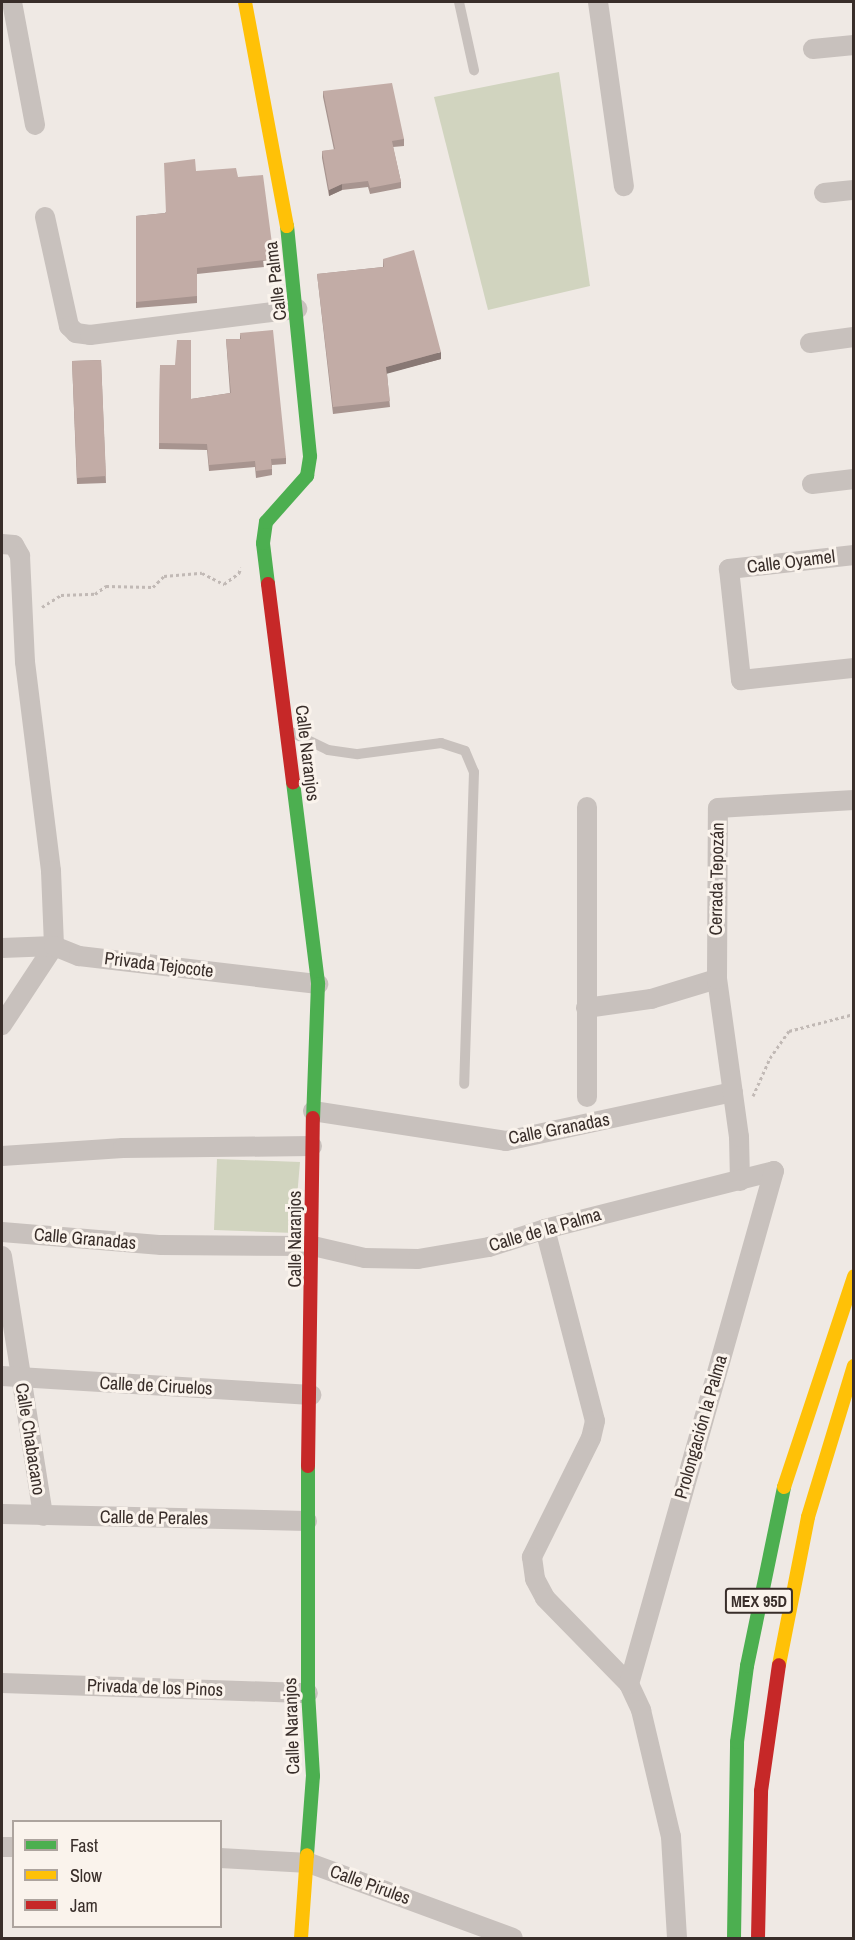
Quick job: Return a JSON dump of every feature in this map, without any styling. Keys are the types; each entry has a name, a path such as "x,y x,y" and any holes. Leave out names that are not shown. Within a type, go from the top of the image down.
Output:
{"main road":[{"name":"Calle Palma","path":"245,2 286,215 310,456 307,476 266,522 263,543"},
{"name":"Calle Naranjos","path":"263,543 318,984 312,1146 313,1246 307,1521 308,1693 313,1776 309,1863 301,1938"},
{"name":"MEX 95D","path":"735,1938 734,1819 747,1665 779,1502 854,1276"},
{"path":"735,1938 737,1836 744,1731 761,1615 780,1520 818,1392 854,1294"},
{"name":"MEX 95D","path":"760,1938 760,1791 785,1624 808,1517 854,1366"},
{"path":"760,1938 762,1843 771,1733 784,1644 808,1544 854,1403"}],"street":[{"path":"12,2 35,125"},
{"path":"598,2 624,186"},
{"path":"813,50 854,45"},
{"path":"824,193 854,190"},
{"path":"45,217 69,326 76,333 90,335 297,309"},
{"path":"810,343 854,337"},
{"path":"812,484 854,479"},
{"path":"2,544 14,545 20,556 26,662 51,871 54,946 2,1025"},
{"name":"Calle Oyamel","path":"854,555 729,569 741,680 854,668"},
{"name":"Cerrada Tepozán","path":"740,1180 733,1092 717,978 718,808 854,800"},
{"path":"586,1097 587,807"},
{"name":"Privada Tejocote","path":"2,948 54,946 80,956 318,984"},
{"path":"586,1008 651,999 717,978"},
{"name":"Calle Granadas","path":"313,1111 506,1141 733,1092"},
{"path":"2,1156 123,1148 312,1146"},
{"name":"Calle de la Palma","path":"313,1246 364,1258 418,1259 489,1247 545,1228 774,1171"},
{"name":"Prolongación la Palma","path":"628,1684 774,1171"},
{"path":"545,1228 595,1421 591,1438 532,1557 535,1579 545,1598 628,1684 641,1710 666,1805 676,1883 677,1938"},
{"name":"Calle Granadas","path":"2,1232 161,1245 313,1246"},
{"name":"Calle Chabacano","path":"2,1256 11,1377 42,1516"},
{"name":"Calle de Ciruelos","path":"11,1377 311,1395"},
{"name":"Calle de Perales","path":"2,1514 307,1521"},
{"name":"Privada de los Pinos","path":"2,1683 308,1693"},
{"name":"Calle Pirules","path":"222,1858 309,1863 505,1937"}],"lane":[{"path":"459,2 474,70"},
{"path":"286,730 338,751 358,754 441,743 465,751 474,772 464,1084"}],"path":[{"path":"25,622 61,595 95,594 106,586 153,587 164,576 202,573 224,584 239,573 243,562"},
{"path":"749,1107 770,1058 789,1031 854,1014"}],"green space":[{"path":"559,72 590,286 488,310 434,97"},
{"path":"217,1159 300,1162 294,1233 214,1230"}],"building":[{"path":"392,83 404,139 392,141 401,182 370,188 368,181 342,184 329,190 322,151 335,149 323,91"},
{"path":"195,159 196,171 236,168 238,177 263,175 274,259 197,268 197,296 136,302 136,216 166,213 164,163"},
{"path":"414,250 441,352 386,367 390,401 333,407 317,274 384,267 383,259"},
{"path":"273,330 286,458 271,459 272,469 256,471 255,461 209,465 207,444 159,443 160,365 175,365 177,340 191,340 191,399 231,393 226,339 241,339 240,333"},
{"path":"101,360 106,476 77,478 72,361"}],"traffic: fast":[{"path":"268,584 263,543 266,522 307,476 310,456 287,226"},
{"path":"293,782 318,984 313,1118"},
{"path":"307,1855 313,1776 308,1693 308,1466"},
{"path":"734,1938 737,1742 747,1666 784,1487"}],"traffic: slow":[{"path":"245,2 287,226"},
{"path":"784,1487 854,1276"},
{"path":"779,1665 808,1517 854,1366"},
{"path":"301,1938 307,1855"}],"traffic: jam":[{"path":"268,584 293,782"},
{"path":"308,1466 313,1118"},
{"path":"758,1938 761,1791 779,1665"}]}
